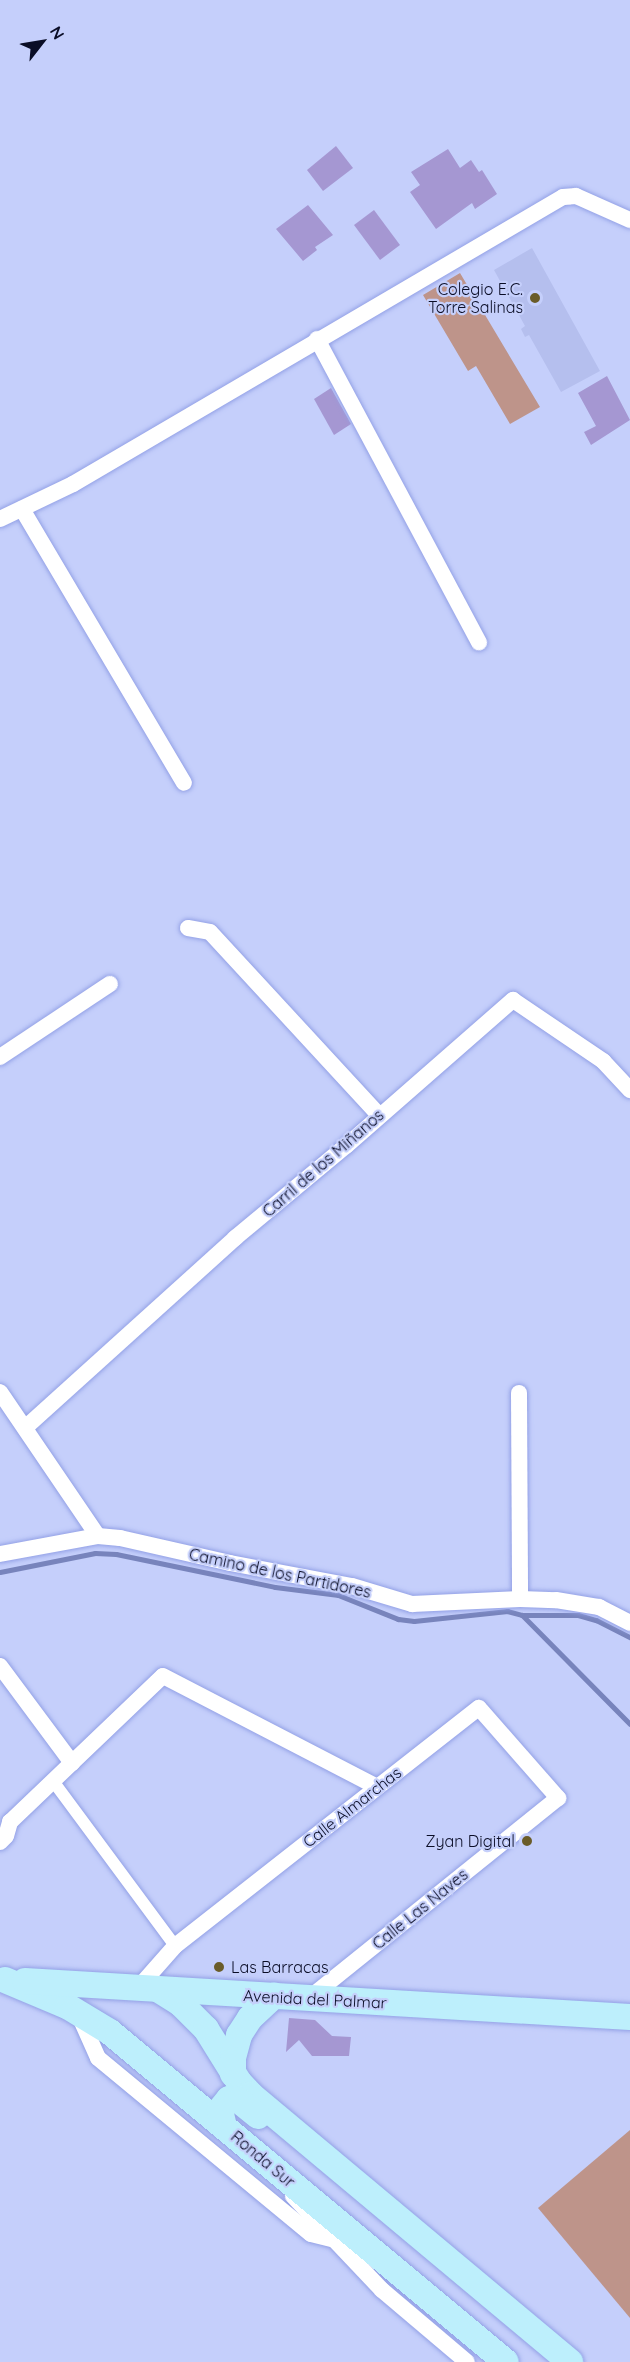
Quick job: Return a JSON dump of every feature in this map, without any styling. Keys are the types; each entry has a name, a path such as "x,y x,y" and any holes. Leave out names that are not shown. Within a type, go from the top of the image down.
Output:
{"main road":[{"name":"Avenida del Palmar","path":"2,1980 630,2017"},
{"name":"Ronda Sur","path":"2,1980 78,2012 120,2039 506,2362"},
{"path":"149,1989 180,2003 200,2021 233,2074 259,2103 570,2362"},
{"path":"233,2074 233,2058 239,2036 250,2018 274,1996"},
{"path":"224,2127 220,2118 221,2107 229,2099 237,2099 308,2156 338,2169"}],"street":[{"path":"0,519 73,484 316,339 563,197 576,196 630,220"},
{"path":"316,339 479,643"},
{"path":"22,508 184,783"},
{"path":"188,928 210,932 379,1115"},
{"path":"0,1057 110,984"},
{"name":"Carril de los Miñanos","path":"26,1427 220,1251 346,1146 513,1000 603,1061 630,1090"},
{"path":"0,1392 26,1427 98,1536"},
{"path":"519,1393 520,1599"},
{"name":"Camino de los Partidores","path":"0,1554 98,1536 138,1541 230,1563 352,1586 412,1604 520,1599 582,1602 599,1607 630,1623"},
{"path":"0,1666 72,1763"},
{"path":"0,1842 6,1836 10,1822 163,1676 377,1787"},
{"name":"Calle Almarchas","path":"149,1989 176,1946 480,1708 558,1798"},
{"path":"53,1781 176,1946"},
{"name":"Calle Las Naves","path":"309,1998 558,1798"},
{"path":"78,2012 98,2058 310,2234 335,2240"},
{"path":"257,2154 311,2218 382,2290 467,2362"}],"shaded area":[{"name":"Colegio E.C. Torre Salinas","path":"532,248 600,371 561,392 529,335 525,337 521,329 525,326 494,270"},
{"path":"460,273 540,407 510,424 476,366 468,371 423,295"},
{"path":"630,2130 630,2318 538,2208"}],"building":[{"path":"336,146 353,168 323,191 307,170"},
{"path":"448,149 460,168 471,160 479,172 482,170 497,194 475,209 472,203 436,229 410,192 420,185 411,172"},
{"path":"308,205 333,235 315,247 317,250 303,261 276,229"},
{"path":"374,210 400,245 380,260 354,225"},
{"path":"607,376 630,420 591,445 584,432 596,426 578,393"},
{"path":"331,388 351,424 334,435 314,399"},
{"path":"289,2018 315,2020 332,2036 351,2037 349,2056 312,2056 299,2040 286,2052"}],"waterway":[{"path":"0,1572 95,1553 116,1554 275,1587 338,1595 398,1619 414,1621 507,1611 522,1615 578,1615 596,1620 630,1637"},
{"path":"522,1615 630,1724"}],"place":[{"name":"Colegio E.C. Torre Salinas","path":"535,298"},
{"name":"Zyan Digital","path":"527,1841"},
{"name":"Las Barracas","path":"219,1967"}]}
